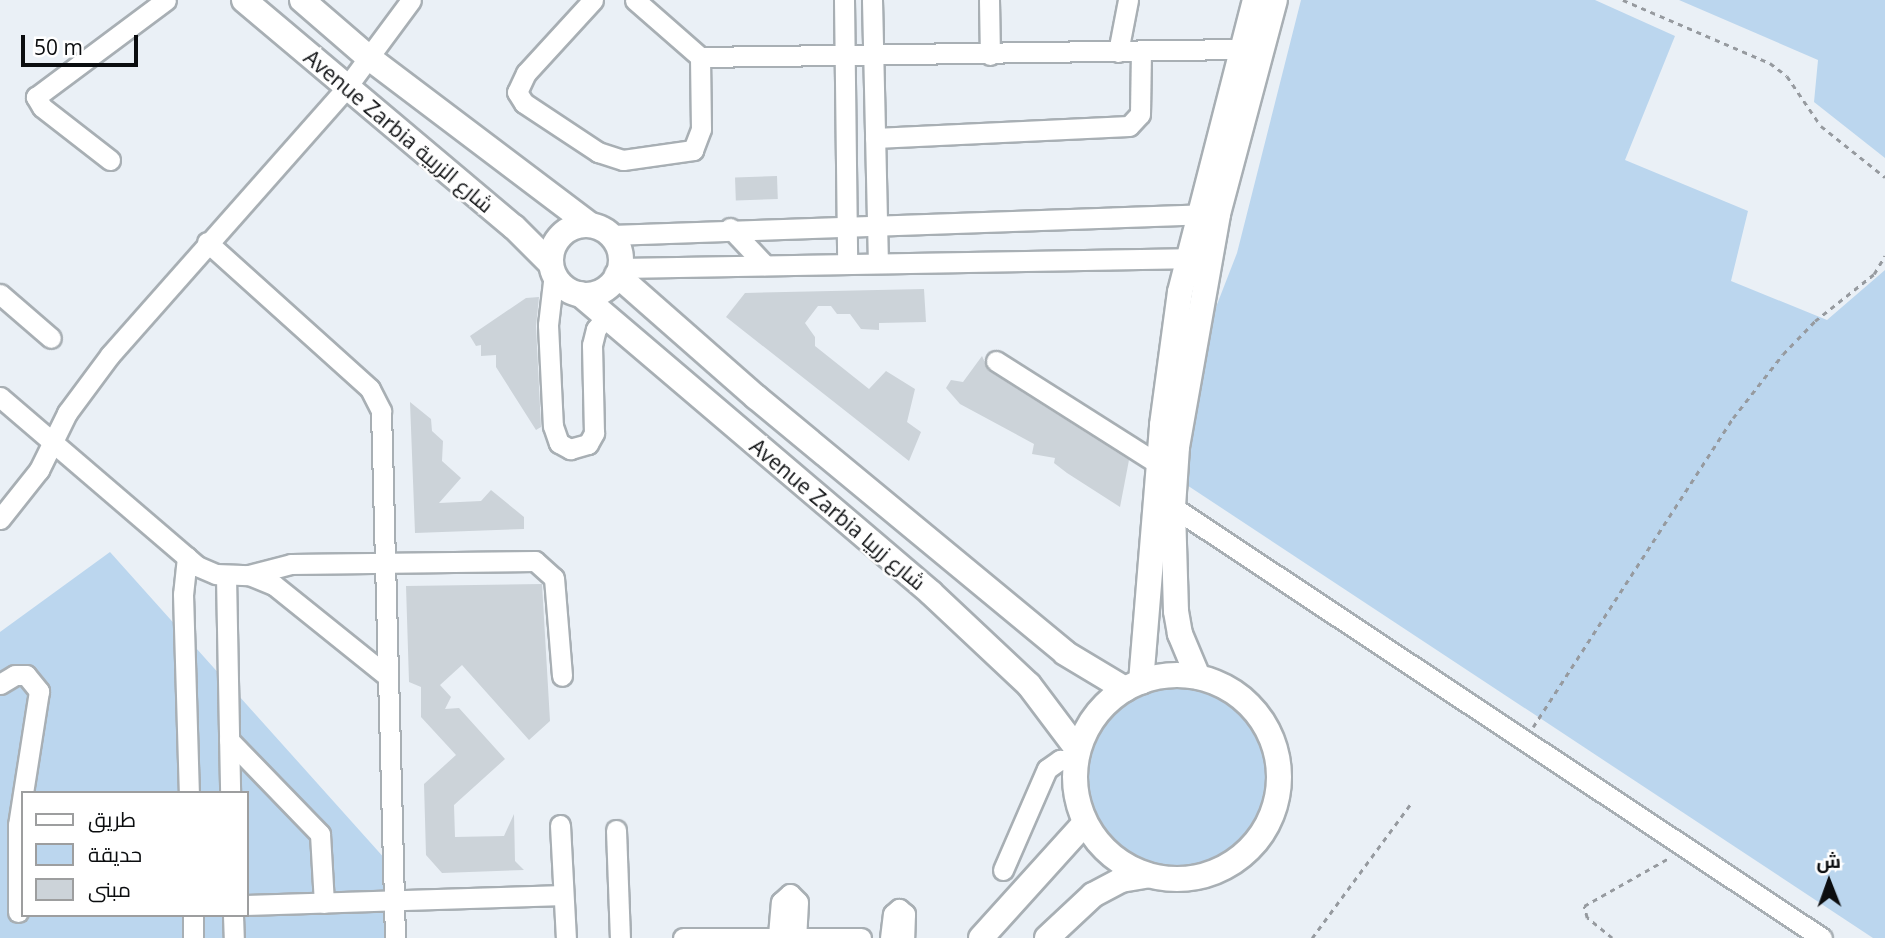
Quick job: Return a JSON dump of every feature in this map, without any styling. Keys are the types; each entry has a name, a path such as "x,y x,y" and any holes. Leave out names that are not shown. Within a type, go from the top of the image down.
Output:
{"main road":[{"name":"Avenue Zarbia شارع الزربية","path":"244,0 514,227 553,269"},
{"name":"Avenue Zarbia شارع الزربية","path":"302,0 368,57 601,230"},
{"path":"1133,685 1171,347 1198,257 1240,49 1255,0"},
{"path":"1207,214 1276,0"},
{"path":"601,230 621,256 619,271 602,291 580,294 564,287 553,269 561,235 601,230"},
{"path":"1198,257 1172,507 1176,611 1180,634 1198,677"},
{"name":"Avenue Zarbia شارع زربيا","path":"619,271 756,397 1065,653 1133,685"},
{"name":"Avenue Zarbia شارع زربيا","path":"580,294 1007,662 1051,709 1077,755"},
{"path":"1159,677 1198,677 1226,687 1250,705 1275,748 1280,788 1272,817 1239,860 1212,874 1180,880 1148,875 1122,864 1101,846 1085,823 1077,799 1077,755 1097,713 1133,685 1159,677"},
{"path":"981,938 1085,823"},
{"path":"1047,938 1093,895 1121,880 1148,875"}],"street":[{"path":"110,160 42,107 36,97 166,0"},
{"path":"0,519 33,479 92,377 207,242 346,88 411,0"},
{"path":"593,0 526,73 517,92 524,103 598,152 623,160 693,150 701,129 700,57"},
{"path":"635,0 700,57 846,58 1240,49"},
{"path":"844,0 847,264"},
{"path":"872,0 878,263"},
{"path":"989,0 990,55"},
{"path":"1118,52 1128,0"},
{"path":"875,138 1129,126 1140,114 1141,51"},
{"path":"601,230 1207,214"},
{"path":"730,228 765,265"},
{"path":"207,242 375,396 382,419 383,562 395,938"},
{"path":"619,271 765,265 1198,257"},
{"path":"553,269 548,325 552,426 559,443 570,449 583,447 594,433 592,345 596,329 606,317"},
{"path":"0,294 51,338"},
{"path":"996,361 1158,464"},
{"path":"0,397 206,571 226,576 248,575 280,565 383,562 541,563 555,585 562,676"},
{"path":"1172,507 1822,938"},
{"path":"187,557 183,594 189,791"},
{"path":"248,575 274,585 386,675"},
{"path":"226,576 230,791"},
{"path":"0,684 21,674 32,677 39,691 23,791"},
{"path":"229,740 320,834 324,903"},
{"path":"1003,870 1047,769 1060,760 1077,755"},
{"path":"14,913 21,806"},
{"path":"560,825 566,938"},
{"path":"616,830 620,938"},
{"path":"248,905 563,895"},
{"path":"890,938 893,914 899,909 905,914 904,938"},
{"path":"193,917 193,938"},
{"path":"233,917 234,938"},
{"path":"683,938 861,938"}],"path":[{"path":"1623,0 1770,63 1787,76 1821,126 1885,177"},
{"path":"1524,741 1733,418 1783,354 1815,321 1874,274 1885,256"},
{"path":"1312,938 1411,803"},
{"path":"1612,938 1585,915 1587,902 1686,849"}],"green space":[{"path":"1301,0 1595,0 1675,36 1625,160 1748,211 1731,281 1827,320 1885,270 1885,938 1873,938 1155,464 1237,253"},
{"path":"1679,0 1885,0 1885,158 1814,102 1818,60"},
{"path":"110,552 395,870 406,938 0,938 0,632"},
{"path":"1177,686 1195,687 1212,693 1242,712 1261,742 1267,759 1267,795 1261,812 1242,842 1212,861 1195,867 1177,868 1159,867 1142,861 1112,842 1093,812 1087,795 1086,777 1087,759 1093,742 1112,712 1142,693 1159,687"}],"building":[{"path":"777,176 778,199 736,200 735,177"},
{"path":"924,289 926,322 879,323 879,330 861,329 850,314 837,314 831,306 818,306 805,323 815,337 815,346 869,389 886,371 915,389 907,422 921,432 909,461 726,317 745,293"},
{"path":"539,297 536,326 541,427 536,430 496,367 496,355 481,356 481,345 476,346 470,336 526,298"},
{"path":"982,356 989,371 1129,460 1120,507 1067,473 1054,463 1055,458 1032,454 1034,444 960,404 946,388 951,380 963,382"},
{"path":"410,402 431,419 432,431 443,441 442,461 461,478 439,503 481,501 491,490 524,517 524,529 415,533"},
{"path":"542,584 550,721 529,740 462,665 440,685 451,697 445,709 459,708 505,759 454,805 455,837 504,836 514,814 515,861 524,870 442,873 426,855 424,784 456,755 421,717 421,687 409,682 406,586"}]}
